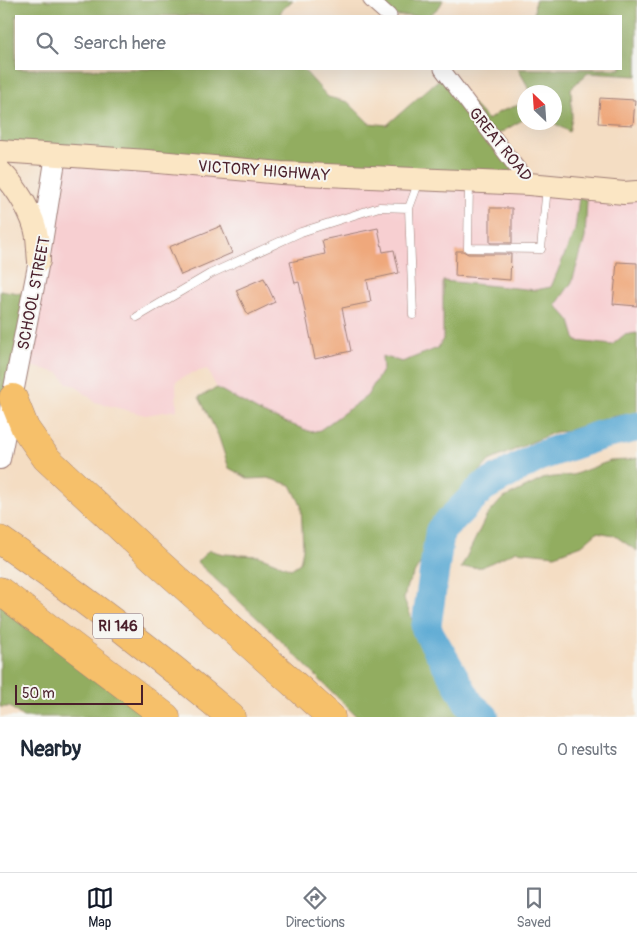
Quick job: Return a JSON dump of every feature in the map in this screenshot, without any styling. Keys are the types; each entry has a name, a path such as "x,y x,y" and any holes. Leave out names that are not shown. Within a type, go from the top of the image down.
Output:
{"highway":[{"path":"12,398 25,428 46,458 154,559 331,717"},
{"name":"RI 146","path":"0,540 171,666 231,717"},
{"name":"RI 146","path":"0,591 166,717"}],"main road":[{"name":"VICTORY HIGHWAY","path":"0,151 148,161 281,173 538,185"},
{"path":"0,171 13,185 30,213 37,236 40,261"},
{"name":"GREAT ROAD","path":"538,185 637,192"}],"street":[{"path":"371,0 388,15"},
{"name":"GREAT ROAD","path":"443,70 538,185"},
{"name":"SCHOOL STREET","path":"0,459 40,261 56,155"}],"lane":[{"path":"413,315 409,208 419,179"},
{"path":"469,181 468,248 541,249 538,185"},
{"path":"137,316 210,274 301,232 379,207 409,208"}],"shaded area":[{"path":"54,156 579,197 575,230 551,287 536,290 443,281 443,340 438,348 383,369 367,396 320,430 312,432 262,413 217,388 207,369 192,373 176,381 177,410 145,415 95,402 76,386 68,384 59,373 22,364"},
{"path":"637,194 637,333 624,335 612,345 576,341 570,321 556,305 572,282 587,200"}],"green space":[{"path":"0,0 293,0 281,11 280,15 15,15 15,70 304,70 328,97 348,102 369,123 387,125 445,74 488,120 499,112 517,106 517,123 495,136 523,179 0,149"},
{"path":"372,0 443,0 440,6 430,15 389,15"},
{"path":"535,0 637,0 637,76 588,73 571,88 572,118 569,132 562,128 562,85 527,85 519,70 622,70 622,15 534,15"},
{"path":"579,197 587,200 585,238 572,282 556,305 570,321 576,341 612,345 624,335 637,333 637,413 611,417 567,431 555,432 489,461 469,484 407,585 404,599 421,642 462,717 357,717 269,629 197,562 209,550 223,554 259,556 291,569 300,563 303,549 301,505 291,485 268,478 249,479 229,468 218,435 199,397 217,388 262,413 311,432 320,430 367,396 383,369 382,356 402,362 438,348 443,339 443,281 536,290 551,287 575,230"},
{"path":"0,290 31,295 0,424"},
{"path":"637,458 637,551 614,535 597,532 582,545 555,555 516,551 482,567 461,568 486,517 502,499 545,478 573,475 610,461"},
{"path":"0,595 147,717 23,717 10,707 0,707"}],"building":[{"path":"600,98 635,100 633,125 598,123"},
{"path":"490,208 512,208 512,243 490,243"},
{"path":"221,226 232,253 181,275 169,247"},
{"path":"378,228 383,252 394,250 399,273 367,280 371,302 342,308 351,351 315,359 299,282 295,283 290,262 325,254 322,240"},
{"path":"456,251 463,251 468,254 511,254 510,280 455,276"},
{"path":"617,262 637,263 637,306 613,304"},
{"path":"264,278 275,302 248,315 236,290"}],"waterway":[{"path":"484,717 470,705 426,628 440,531 483,487 540,456 601,435 637,427"}]}
